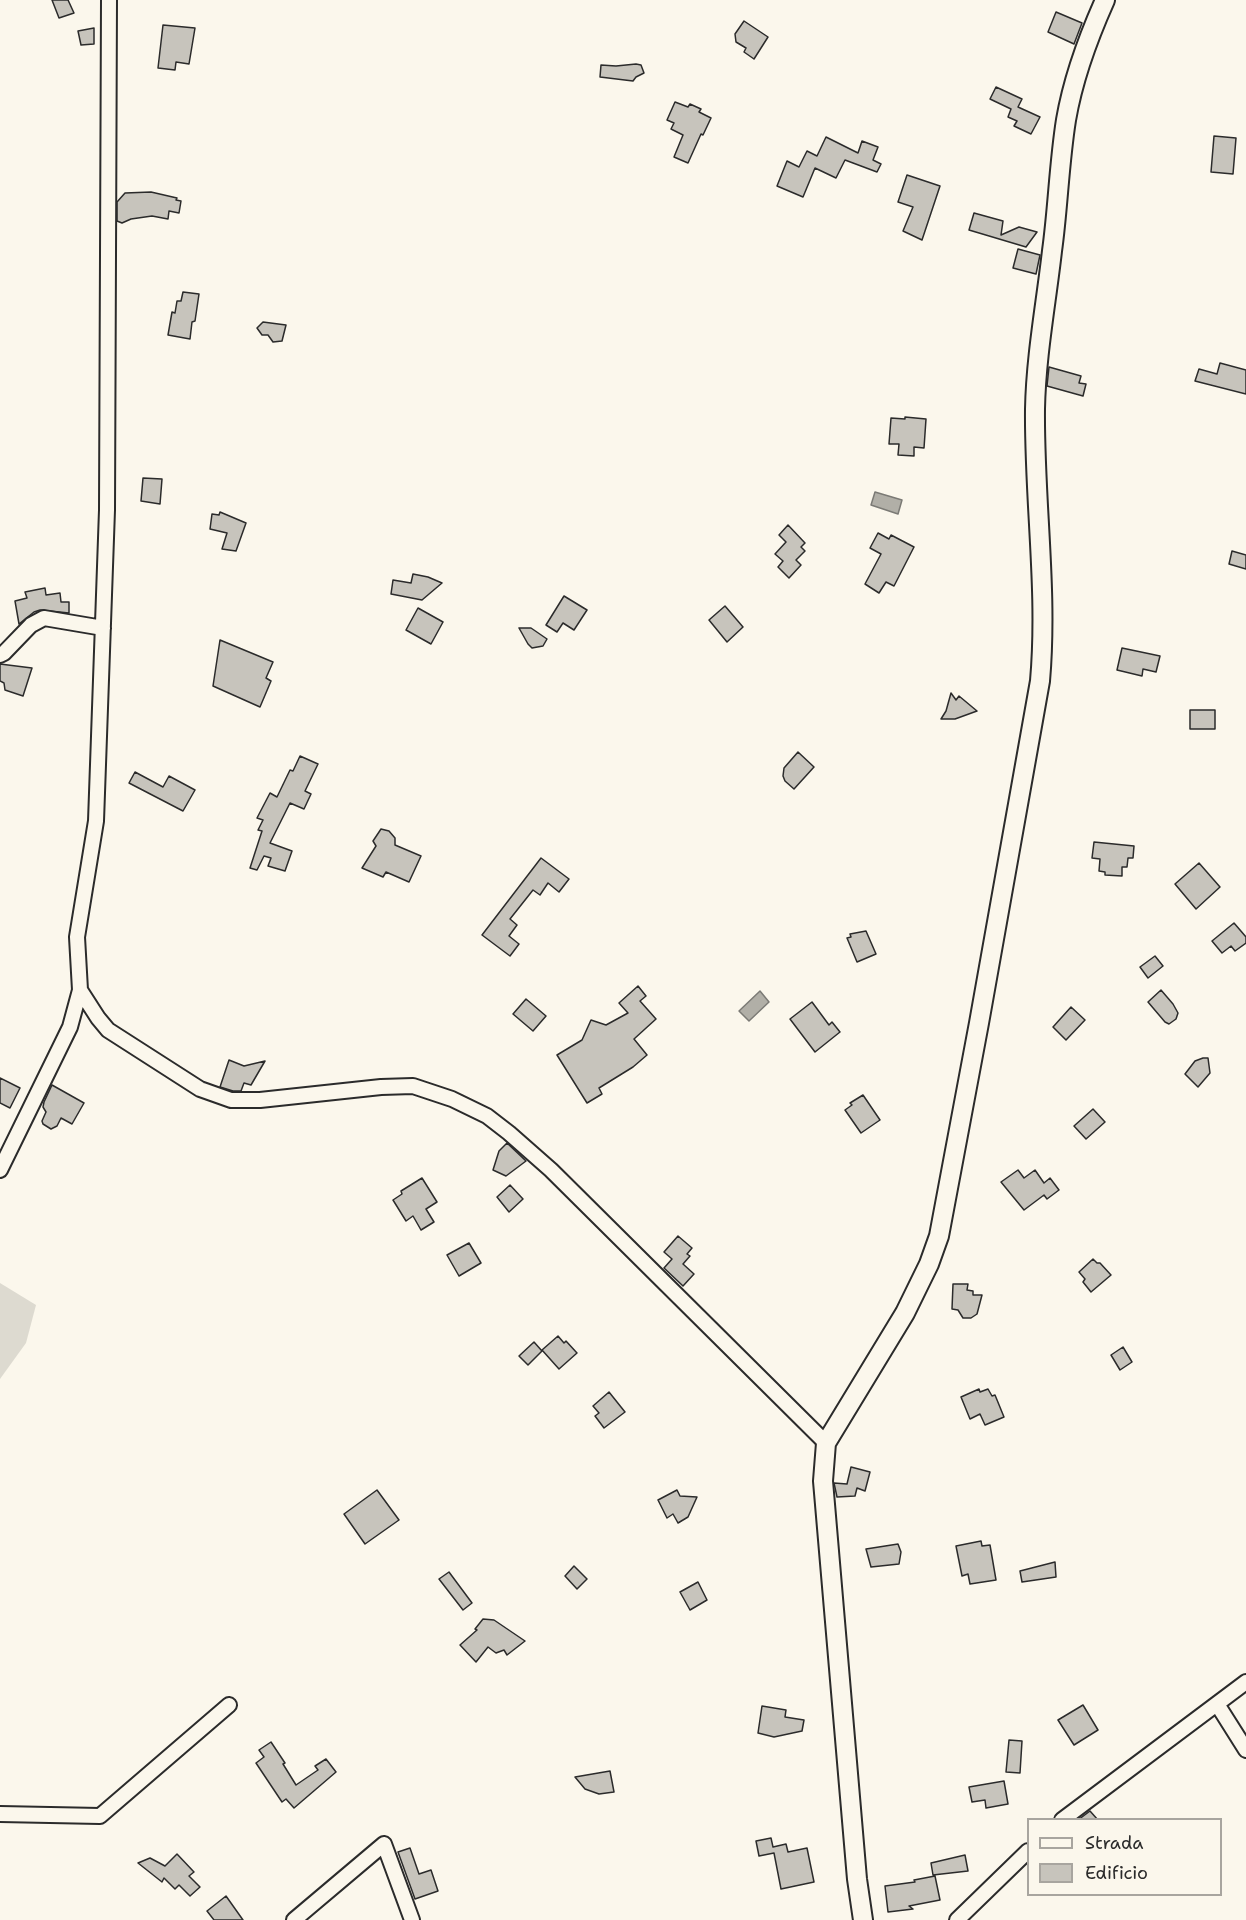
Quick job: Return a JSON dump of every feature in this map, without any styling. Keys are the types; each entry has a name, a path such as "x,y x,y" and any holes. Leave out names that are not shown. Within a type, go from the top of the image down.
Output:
{"main road":[{"path":"863,1920 857,1879 823,1481 826,1443 905,1314 929,1264 939,1236 1040,681 1043,612 1035,409 1039,344 1066,119 1082,58 1105,0"}],"street":[{"path":"0,1170 70,1027 80,990 77,937 96,821 107,498 109,0"},
{"path":"0,655 31,625 44,618 103,628"},
{"path":"80,990 108,1030 200,1089 231,1100 260,1100 381,1087 413,1086 452,1098 487,1116 551,1170 826,1443"},
{"path":"1065,1818 1246,1682"},
{"path":"1216,1704 1246,1750"},
{"path":"0,1814 100,1816 229,1705"},
{"path":"294,1920 384,1844 412,1920"},
{"path":"957,1920 1027,1853"}],"shaded area":[{"path":"875,492 902,500 898,514 871,505"},
{"path":"760,991 769,1002 749,1021 739,1011"},
{"path":"0,1283 36,1305 26,1343 0,1379"}],"building":[{"path":"52,0 68,0 74,13 59,18"},
{"path":"1056,12 1082,23 1074,44 1048,32"},
{"path":"744,21 768,37 754,59 744,52 746,48 736,42 735,34"},
{"path":"163,25 195,28 189,64 176,62 175,70 158,68"},
{"path":"94,28 94,44 81,45 78,31"},
{"path":"601,65 641,65 644,73 633,81 600,77"},
{"path":"996,87 1022,99 1018,107 1040,117 1031,134 1014,126 1017,121 1008,117 1011,109 990,99"},
{"path":"675,102 688,107 690,104 701,109 699,112 711,118 688,163 674,157 683,135 671,129 674,123 667,120"},
{"path":"1214,136 1236,138 1233,174 1211,172"},
{"path":"826,137 858,153 862,141 878,147 873,160 881,164 877,172 845,160 836,178 815,168 803,197 777,186 787,161 799,167 807,151 817,156"},
{"path":"907,175 940,186 922,240 903,231 913,207 898,202"},
{"path":"151,192 181,201 179,213 169,211 168,219 152,216 131,219 122,223 117,221 117,202 125,193"},
{"path":"974,213 1003,221 1001,235 1019,227 1037,232 1026,247 969,230"},
{"path":"1018,249 1040,255 1036,274 1013,268"},
{"path":"183,292 199,294 190,339 168,335 172,312 175,313 177,301 181,301"},
{"path":"263,322 286,325 282,341 273,342 268,335 262,335 257,328"},
{"path":"1220,363 1246,370 1246,394 1195,381 1199,369 1217,374"},
{"path":"1049,367 1081,376 1079,383 1086,384 1083,396 1047,386"},
{"path":"905,417 926,419 924,448 914,447 914,456 898,455 899,444 889,444 891,418 905,419"},
{"path":"143,478 162,479 160,504 141,501"},
{"path":"220,512 246,523 236,551 222,549 227,533 210,529 212,514 219,515"},
{"path":"788,525 805,543 801,547 805,551 796,560 801,565 789,578 778,567 783,561 775,554 786,542 779,535"},
{"path":"878,533 889,539 891,535 914,547 894,586 886,582 879,593 865,584 881,554 870,548"},
{"path":"1232,551 1246,555 1246,569 1229,564"},
{"path":"413,574 442,583 422,600 391,594 393,580 411,583"},
{"path":"45,588 46,595 60,593 61,602 69,602 69,613 40,610 19,624 15,601 27,598 25,592"},
{"path":"564,596 587,610 574,630 563,623 557,632 546,625"},
{"path":"725,606 743,627 727,642 709,620"},
{"path":"418,608 443,622 431,644 406,630"},
{"path":"519,628 531,628 547,639 543,646 532,648"},
{"path":"220,640 273,662 266,678 271,681 260,707 213,686"},
{"path":"1122,648 1160,656 1156,672 1143,669 1142,676 1117,670"},
{"path":"0,664 32,668 23,696 5,690 4,683 0,681"},
{"path":"951,693 956,700 959,696 977,711 955,719 941,719"},
{"path":"1190,710 1215,710 1215,729 1190,729"},
{"path":"798,752 814,767 794,789 783,776 784,768"},
{"path":"300,756 318,764 305,791 311,794 304,809 290,803 270,843 292,851 285,871 268,866 271,858 264,856 257,870 250,868 262,831 258,830 263,820 257,818 270,793 277,797 290,770 293,771"},
{"path":"135,772 163,787 169,776 195,790 183,811 129,783"},
{"path":"381,829 389,831 395,838 395,845 421,856 409,882 386,872 383,877 362,868 376,846 373,841"},
{"path":"1094,842 1134,846 1133,858 1128,858 1127,867 1122,867 1122,876 1105,875 1105,872 1099,871 1100,859 1092,858"},
{"path":"541,858 569,879 559,892 548,883 540,895 533,890 510,919 517,925 509,936 519,944 510,956 482,935"},
{"path":"1199,863 1220,887 1196,909 1175,884"},
{"path":"1234,923 1246,937 1246,943 1235,951 1231,946 1222,953 1212,941"},
{"path":"866,931 876,954 857,962 847,938 851,937 850,934"},
{"path":"1155,956 1163,966 1148,978 1140,967"},
{"path":"638,986 646,996 640,1001 656,1019 634,1039 647,1055 633,1067 599,1088 602,1094 587,1103 557,1055 582,1040 591,1020 606,1025 628,1013 619,1003"},
{"path":"1161,990 1178,1013 1176,1019 1169,1024 1148,1002"},
{"path":"526,999 546,1016 533,1031 513,1014"},
{"path":"812,1002 829,1025 832,1022 840,1032 815,1052 790,1019"},
{"path":"1071,1007 1085,1020 1066,1040 1053,1027"},
{"path":"1208,1058 1210,1073 1198,1087 1185,1074 1195,1061"},
{"path":"229,1060 244,1066 265,1061 251,1085 244,1083 241,1091 233,1091 220,1087"},
{"path":"0,1078 20,1088 10,1108 0,1103"},
{"path":"52,1085 84,1103 72,1124 61,1118 57,1126 51,1129 42,1121 46,1112 43,1107 44,1102"},
{"path":"863,1095 880,1120 861,1133 845,1110 852,1105 850,1103"},
{"path":"1093,1109 1105,1122 1086,1139 1074,1126"},
{"path":"507,1143 526,1161 506,1176 493,1170 499,1151"},
{"path":"1018,1170 1024,1178 1035,1170 1044,1183 1050,1178 1059,1190 1047,1199 1044,1195 1024,1210 1001,1182"},
{"path":"422,1178 437,1202 426,1209 434,1222 421,1230 413,1216 406,1221 393,1200 402,1194 401,1191"},
{"path":"510,1185 523,1199 509,1212 497,1197"},
{"path":"678,1236 692,1248 687,1254 690,1256 683,1264 694,1274 683,1286 664,1268 672,1259 664,1252"},
{"path":"469,1243 481,1263 459,1276 447,1255"},
{"path":"1093,1259 1111,1275 1091,1292 1079,1272"},
{"path":"953,1284 968,1284 967,1290 973,1291 973,1295 982,1295 977,1314 971,1318 963,1318 958,1310 952,1309"},
{"path":"558,1336 577,1353 559,1369 542,1350"},
{"path":"534,1342 542,1351 528,1365 519,1356"},
{"path":"1123,1347 1132,1362 1120,1370 1111,1355"},
{"path":"979,1389 980,1392 988,1389 992,1396 995,1395 1004,1417 985,1425 980,1414 970,1419 961,1397"},
{"path":"609,1392 625,1412 604,1428 595,1416 599,1413 593,1406"},
{"path":"851,1467 870,1472 865,1491 857,1488 855,1496 837,1497 834,1483 847,1484"},
{"path":"377,1490 399,1520 365,1544 344,1514"},
{"path":"677,1490 680,1496 697,1497 688,1517 678,1523 673,1514 667,1518 658,1500"},
{"path":"981,1541 982,1546 990,1545 996,1580 970,1584 968,1574 962,1576 956,1546"},
{"path":"898,1544 901,1552 899,1564 871,1567 866,1549"},
{"path":"1055,1562 1056,1577 1022,1582 1020,1571"},
{"path":"574,1566 587,1579 577,1589 565,1576"},
{"path":"449,1572 472,1603 463,1610 439,1579"},
{"path":"698,1582 707,1600 690,1610 680,1592"},
{"path":"483,1619 494,1620 525,1641 507,1655 504,1650 496,1653 488,1647 476,1662 460,1645 477,1630 475,1629"},
{"path":"1083,1705 1098,1730 1074,1745 1058,1720"},
{"path":"762,1706 786,1710 785,1717 804,1720 802,1731 774,1737 758,1733"},
{"path":"1009,1740 1022,1741 1020,1773 1006,1772"},
{"path":"271,1742 296,1785 318,1770 315,1766 326,1759 336,1772 294,1808 286,1799 282,1802 256,1763 264,1757 259,1750"},
{"path":"610,1771 614,1792 599,1794 585,1789 575,1777"},
{"path":"1004,1781 1008,1804 986,1808 985,1800 972,1802 969,1787"},
{"path":"1090,1811 1096,1818 1081,1818"},
{"path":"771,1838 773,1847 786,1844 788,1852 807,1848 814,1882 781,1889 774,1853 759,1856 756,1841"},
{"path":"410,1848 419,1874 431,1870 438,1891 415,1899 398,1852"},
{"path":"177,1854 194,1872 189,1876 200,1887 190,1896 179,1885 175,1889 164,1878 162,1882 138,1863 150,1858 165,1866"},
{"path":"965,1855 968,1871 933,1875 931,1863"},
{"path":"935,1876 940,1900 909,1906 913,1909 888,1912 885,1886 915,1882 914,1880"},
{"path":"226,1896 243,1920 214,1920 207,1911"}]}
